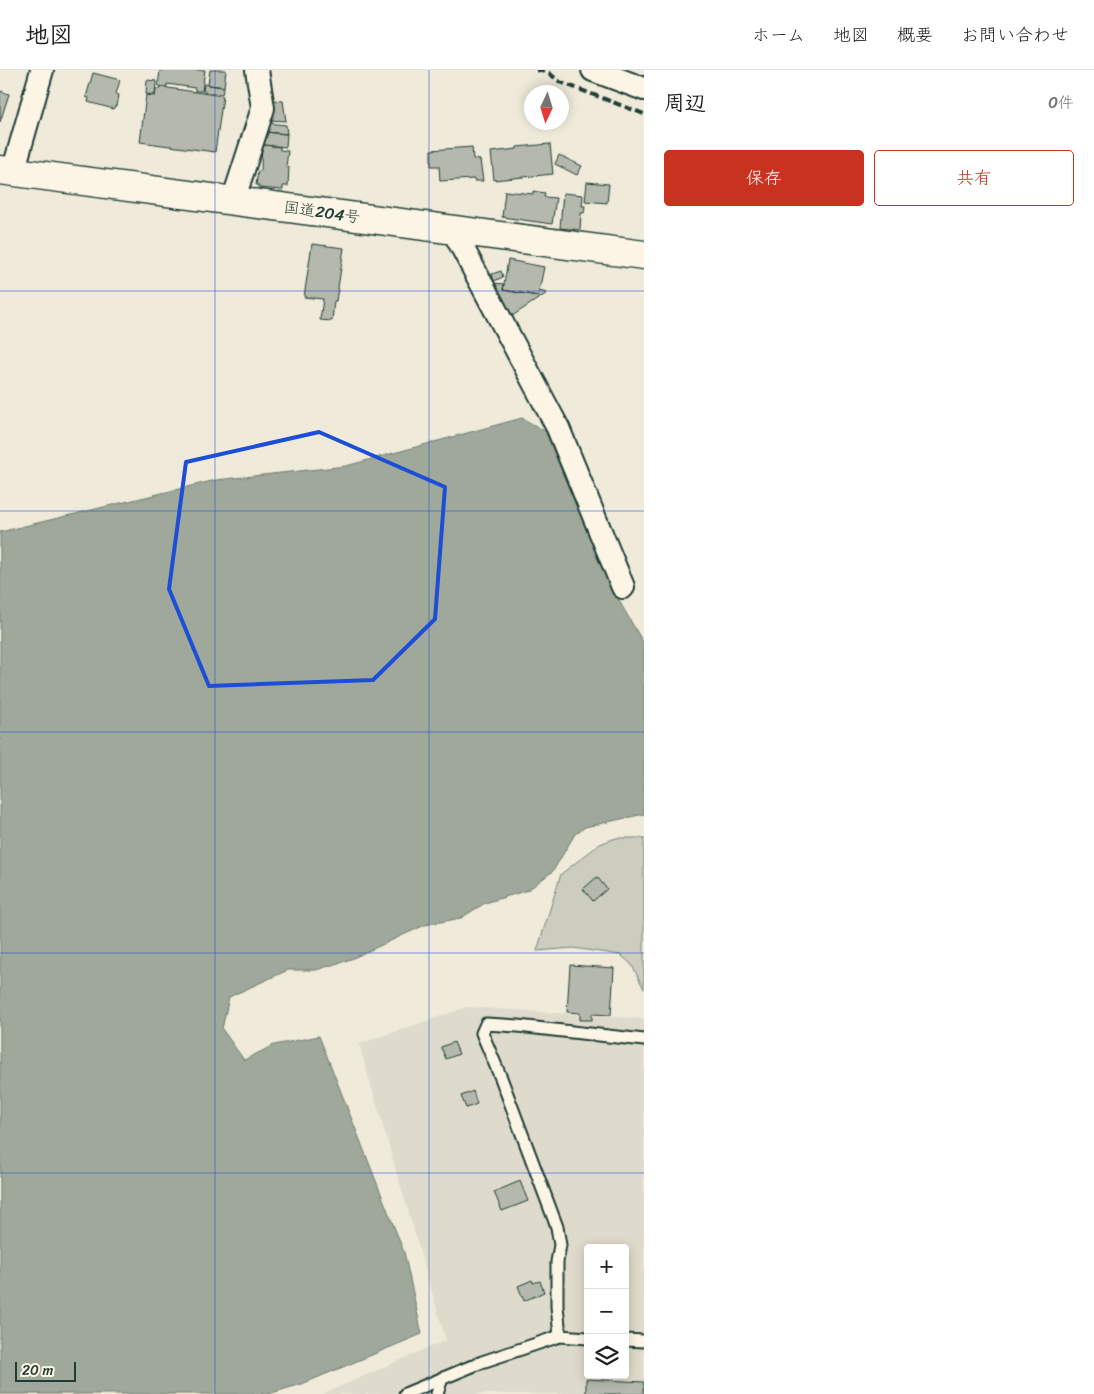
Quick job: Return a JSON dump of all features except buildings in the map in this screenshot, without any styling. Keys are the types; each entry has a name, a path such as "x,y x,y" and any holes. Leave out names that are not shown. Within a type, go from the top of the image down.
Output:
{"highway":[{"name":"国道204号","path":"7,171 644,255"}],"street":[{"path":"7,171 42,70"},
{"path":"233,201 263,108 257,70"},
{"path":"593,70 644,89"},
{"path":"453,230 558,428 623,587"}],"lane":[{"path":"560,1336 557,1306 557,1262 560,1245 557,1227 482,1033 486,1024 510,1025 644,1040"},
{"path":"405,1394 482,1362 560,1336 584,1338"},
{"path":"629,1340 644,1341"},
{"path":"437,1394 442,1378"}],"highlighted area":[{"path":"319,432 445,487 435,619 373,680 209,686 169,589 186,462"}],"shaded area":[{"path":"522,418 545,431 622,606 644,644 644,814 585,827 575,834 553,871 528,890 485,903 461,918 425,925 351,959 316,970 288,970 229,997 222,1029 244,1060 274,1045 319,1036 404,1252 422,1334 302,1384 268,1394 0,1394 0,532 216,480 346,466"},
{"path":"616,838 644,838 644,989 632,965 621,955 573,948 537,951 561,874 600,844"},
{"path":"467,1007 644,1019 644,1394 323,1394 446,1340 359,1044"}],"railway":[{"path":"537,70 549,73 560,82 644,114"}]}
